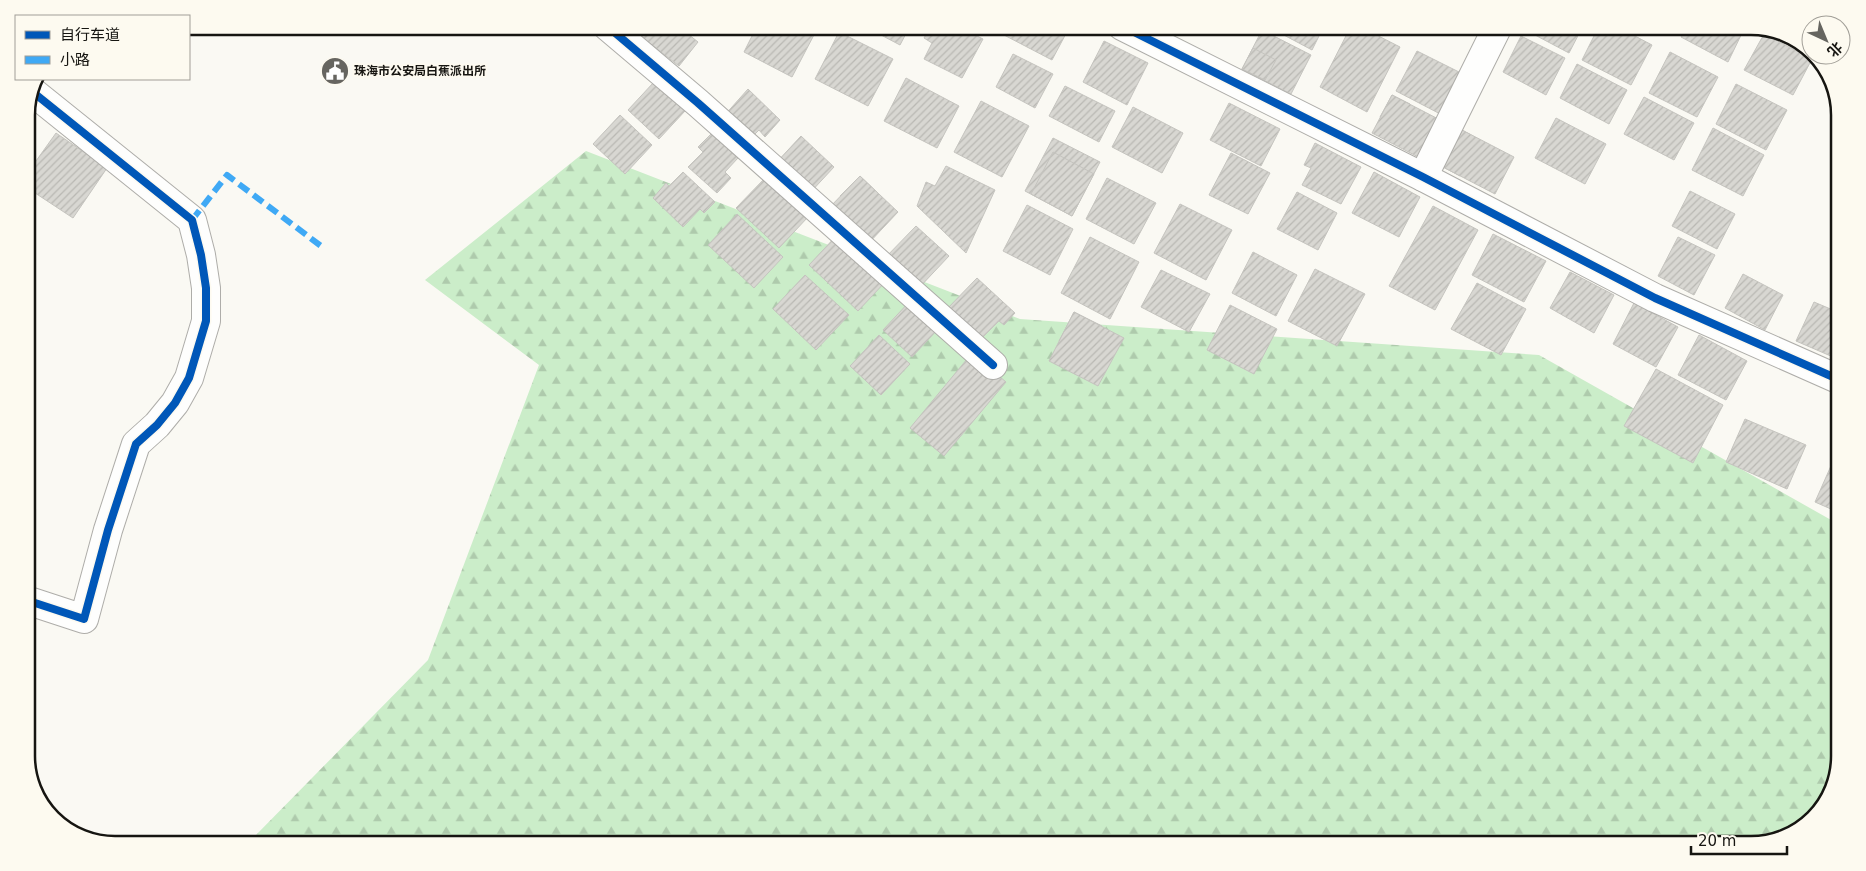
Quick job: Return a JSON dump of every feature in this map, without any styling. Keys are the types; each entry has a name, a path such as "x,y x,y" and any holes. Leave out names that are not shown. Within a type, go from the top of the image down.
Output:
{"street":[{"path":"618,35 698,103 993,365"},
{"path":"1140,35 1423,177 1655,298 1831,376"},
{"path":"1423,177 1494,35"},
{"path":"35,603 84,619 108,530 136,444 157,425 175,403 189,378 206,320 206,288 202,254 192,220 38,96"}],"green space":[{"path":"586,151 1020,319 1539,355 1831,520 1831,756 1825,787 1811,809 1795,823 1772,833 1751,836 255,836 428,660 539,365 425,280"}],"building":[{"path":"639,35 689,35 698,42 679,66"},
{"path":"752,35 814,35 792,77 744,52"},
{"path":"837,35 845,35 893,59 868,106 815,79"},
{"path":"881,35 905,35 900,45"},
{"path":"926,35 975,35 983,39 962,78 924,59 932,43 924,38"},
{"path":"1004,35 1065,35 1052,60"},
{"path":"1259,35 1272,35 1311,55 1291,94 1242,69"},
{"path":"1284,35 1294,35 1292,39"},
{"path":"1284,35 1320,35 1312,50"},
{"path":"1346,35 1377,35 1400,47 1367,112 1320,87"},
{"path":"1535,35 1578,35 1569,53"},
{"path":"1594,35 1633,35 1652,45 1631,85 1582,60"},
{"path":"1682,35 1741,35 1728,62 1681,37"},
{"path":"1521,36 1565,58 1546,95 1503,72"},
{"path":"1763,36 1773,39 1801,53 1801,65 1809,65 1793,95 1744,70"},
{"path":"1104,41 1148,63 1127,105 1083,82"},
{"path":"1253,48 1276,60 1265,80 1242,69"},
{"path":"1417,51 1469,77 1448,118 1396,91"},
{"path":"1670,52 1718,77 1697,117 1649,93"},
{"path":"1013,54 1053,74 1035,108 996,87"},
{"path":"1577,64 1627,90 1609,124 1560,98"},
{"path":"906,78 959,106 937,148 884,121"},
{"path":"654,82 685,111 659,139 628,110"},
{"path":"1736,84 1787,110 1766,150 1716,124"},
{"path":"1065,86 1115,111 1099,142 1049,116"},
{"path":"748,89 780,120 765,137 759,130 748,141 723,117"},
{"path":"1392,95 1410,104 1398,127 1380,117"},
{"path":"1392,95 1446,123 1426,161 1372,133"},
{"path":"1644,97 1694,123 1674,160 1624,134"},
{"path":"981,101 1029,126 1002,177 954,152"},
{"path":"1229,103 1280,129 1261,166 1210,140"},
{"path":"1133,107 1183,133 1162,173 1112,147"},
{"path":"620,115 652,145 625,174 593,144"},
{"path":"1556,118 1606,144 1585,184 1535,158"},
{"path":"1713,128 1764,155 1743,196 1692,170"},
{"path":"1462,130 1480,140 1460,176 1443,167"},
{"path":"1462,130 1514,157 1495,194 1443,167"},
{"path":"56,133 107,168 73,218 35,193 35,162"},
{"path":"712,133 738,158 725,172 731,178 717,193 688,167 703,152 698,147"},
{"path":"801,136 834,167 808,195 775,164"},
{"path":"1053,138 1100,162 1072,216 1025,191"},
{"path":"1315,143 1361,167 1341,204 1302,185 1311,168 1304,165"},
{"path":"1053,152 1094,174 1072,216 1031,194"},
{"path":"1231,153 1270,173 1248,214 1209,195"},
{"path":"946,166 995,190 966,253 917,206 926,182 935,186"},
{"path":"683,172 715,202 704,213 700,209 683,227 653,198 666,183 669,186"},
{"path":"1374,172 1420,197 1399,237 1352,213"},
{"path":"860,176 882,197 863,217 840,196"},
{"path":"860,176 898,212 866,246 828,209"},
{"path":"766,177 808,217 779,248 736,208"},
{"path":"1107,178 1156,203 1134,244 1086,219"},
{"path":"1690,191 1735,214 1717,249 1672,226"},
{"path":"1297,192 1337,213 1318,250 1277,229"},
{"path":"1180,204 1232,230 1206,280 1154,253"},
{"path":"1027,205 1073,229 1050,275 1003,251"},
{"path":"1433,206 1478,230 1435,310 1389,286"},
{"path":"737,214 783,257 754,288 708,245"},
{"path":"916,226 949,256 917,290 884,259"},
{"path":"838,234 887,280 858,311 809,265"},
{"path":"1493,234 1546,261 1524,302 1472,275"},
{"path":"1090,237 1139,262 1110,319 1061,293"},
{"path":"1678,237 1715,255 1694,295 1658,276"},
{"path":"1253,252 1297,275 1276,316 1232,293"},
{"path":"1315,269 1365,294 1337,346 1288,321"},
{"path":"1161,270 1210,294 1189,332 1141,307"},
{"path":"1570,272 1614,295 1594,333 1550,308"},
{"path":"1743,274 1783,295 1765,330 1725,308"},
{"path":"805,275 849,315 816,350 773,309"},
{"path":"977,278 1015,313 1004,325 999,321 979,341 946,310"},
{"path":"1477,283 1526,309 1501,355 1451,329"},
{"path":"910,301 939,328 912,357 883,330"},
{"path":"1814,302 1831,309 1831,356 1796,341"},
{"path":"1634,303 1678,327 1656,367 1613,344"},
{"path":"1230,305 1277,329 1254,374 1207,350"},
{"path":"1074,312 1102,326 1087,355 1059,341"},
{"path":"1074,312 1124,338 1098,386 1049,361"},
{"path":"879,335 910,364 881,395 850,366"},
{"path":"1699,335 1747,361 1726,400 1678,375"},
{"path":"972,353 1006,382 944,456 910,428"},
{"path":"1656,369 1723,405 1693,463 1624,426"},
{"path":"1745,419 1806,445 1787,489 1726,462"},
{"path":"1831,466 1831,509 1815,502"}],"marked path":[{"path":"192,220 227,175 321,246"}],"cycle path":[{"path":"618,35 698,103 993,365"},
{"path":"1140,35 1423,177 1655,298 1831,376"},
{"path":"35,603 84,619 108,530 136,444 157,425 175,403 189,378 206,321 206,288 201,255 192,220 38,96"}],"place":[{"name":"珠海市公安局白蕉派出所","path":"335,71"}]}
